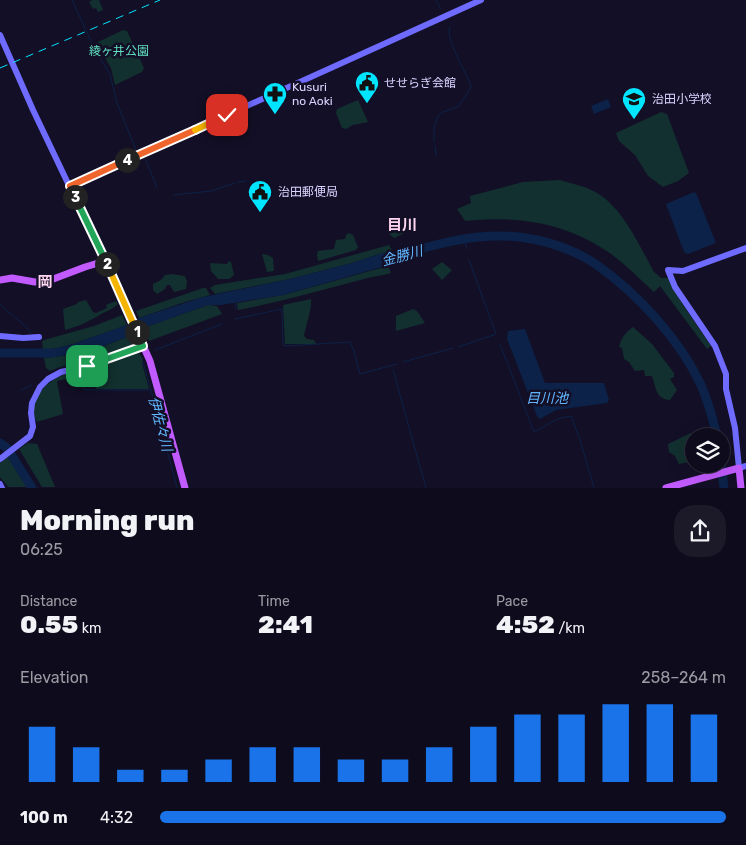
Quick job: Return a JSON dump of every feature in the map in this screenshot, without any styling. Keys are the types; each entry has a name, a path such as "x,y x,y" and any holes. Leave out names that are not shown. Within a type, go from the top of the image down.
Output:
{"main road":[{"path":"0,280 12,278 36,282 48,281 85,267 105,262 150,361 185,488"},
{"path":"666,488 740,468 741,488"}],"street":[{"path":"70,186 481,0"},
{"path":"0,35 105,262"},
{"path":"740,468 735,428 726,389 726,374 715,346 675,287 668,270 683,272 746,248"},
{"path":"0,336 39,337"},
{"path":"0,459 25,441 32,433 31,413 34,399 40,387 48,379 61,372 87,366 142,343"},
{"path":"0,484 2,488"}],"green space":[{"path":"99,0 103,10 98,12 96,8 93,9 89,2"},
{"name":"綾ヶ井公園","path":"123,30 127,31 144,68 142,72 115,85 111,68 96,43"},
{"path":"358,100 368,122 353,125 346,129 342,128 336,113 337,109"},
{"path":"661,112 667,114 689,173 678,181 663,187 648,176 635,155 619,141 616,133"},
{"path":"560,180 597,193 615,208 637,240 654,272 661,278 669,278 683,305 711,346 707,349 660,286 654,292 617,258 595,243 560,228 541,224 504,219 465,221 457,209 471,203 470,196 523,182"},
{"path":"402,223 403,234 394,238 390,235 387,227"},
{"path":"349,233 353,235 358,247 356,250 318,261 318,251 334,249 336,240 345,239"},
{"path":"389,245 392,250 352,263 290,279 215,294 210,288 215,285 285,274"},
{"path":"262,254 273,258 274,271 267,272"},
{"path":"229,261 231,262 234,275 229,279 218,279 211,271 210,263 227,264"},
{"path":"442,262 452,270 442,280 432,269"},
{"path":"388,266 391,273 286,300 238,310 237,303 283,295"},
{"path":"165,275 185,276 187,282 186,289 174,292 170,285 167,285 165,289 157,294 153,290 153,284 161,280"},
{"path":"206,288 210,295 139,318 136,311"},
{"path":"311,299 304,336 307,339 314,340 316,344 285,344 283,305"},
{"path":"86,300 93,312 96,313 107,308 106,305 116,301 118,304 86,322 65,330 63,309"},
{"path":"208,305 217,306 222,314 149,341 143,328"},
{"path":"413,309 417,311 425,323 396,331 396,316"},
{"path":"122,315 127,325 70,345 43,351 42,342 44,340 94,326"},
{"path":"633,327 652,344 674,373 674,377 670,379 677,390 670,400 659,395 652,376 645,376 644,370 635,371 629,362 624,359 622,348 619,347 624,336"},
{"path":"132,335 134,341 131,345 98,358 50,371 46,368 44,358 86,353"},
{"path":"138,352 143,359 142,363 149,389 96,389 91,368"},
{"path":"66,374 67,379 57,381 63,414 37,422 34,406 40,392 52,381"},
{"path":"685,436 685,463 679,464 675,456 669,452 668,444"},
{"path":"28,443 37,444 55,487 42,487 19,449"},
{"path":"8,456 27,487 8,487 0,477 0,463"}],"water":[{"path":"608,99 611,107 594,114 591,106"},
{"path":"694,192 716,243 688,254 684,252 666,204"},
{"path":"392,250 396,263 283,295 221,305 208,305 143,328 132,335 86,353 44,358 43,351 70,345 127,325 139,318 203,297 290,279 352,263"},
{"name":"目川池","path":"525,329 545,383 604,383 609,400 607,403 556,410 540,419 537,416 507,339 508,331"}],"waterway":[{"path":"72,0 96,52 110,74 117,103 136,150"},
{"path":"436,0 441,9"},
{"path":"434,142 434,128 438,116 459,106 471,87 450,39 450,26"},
{"path":"435,146 436,156"},
{"path":"146,160 157,188"},
{"path":"238,182 246,181"},
{"path":"174,195 211,191 235,183"},
{"name":"金勝川","path":"385,260 451,241 502,236 519,237 560,246 579,255 597,265 628,290 670,335 682,351 701,385 715,428"},
{"path":"464,239 467,249"},
{"path":"458,347 496,334 469,260"},
{"path":"235,302 236,309"},
{"name":"伊佐々川","path":"0,304 31,333"},
{"path":"235,319 282,309 283,345 350,342 360,374 397,364"},
{"path":"155,350 222,324"},
{"path":"500,344 534,432 557,419 571,416 594,488"},
{"path":"403,362 453,348"},
{"name":"金勝川","path":"0,353 53,353"},
{"path":"143,362 151,390"},
{"path":"393,370 426,488"},
{"name":"伊佐々川","path":"67,377 79,376 85,390 151,390 177,488"},
{"name":"伊佐々川","path":"21,390 32,385"},
{"path":"0,443 7,448 32,488"},
{"name":"金勝川","path":"722,473 724,488"}],"railway":[{"path":"0,68 160,0"}],"place":[{"name":"せせらぎ会館","path":"367,104"},
{"name":"Kusuri no Aoki","path":"275,115"},
{"name":"治田小学校","path":"634,120"},
{"name":"治田郵便局","path":"260,213"}],"district":[{"name":"目川","path":"402,225"},
{"name":"岡","path":"45,282"}],"route":[{"path":"87,366 143,346 70,186 227,115"}]}
